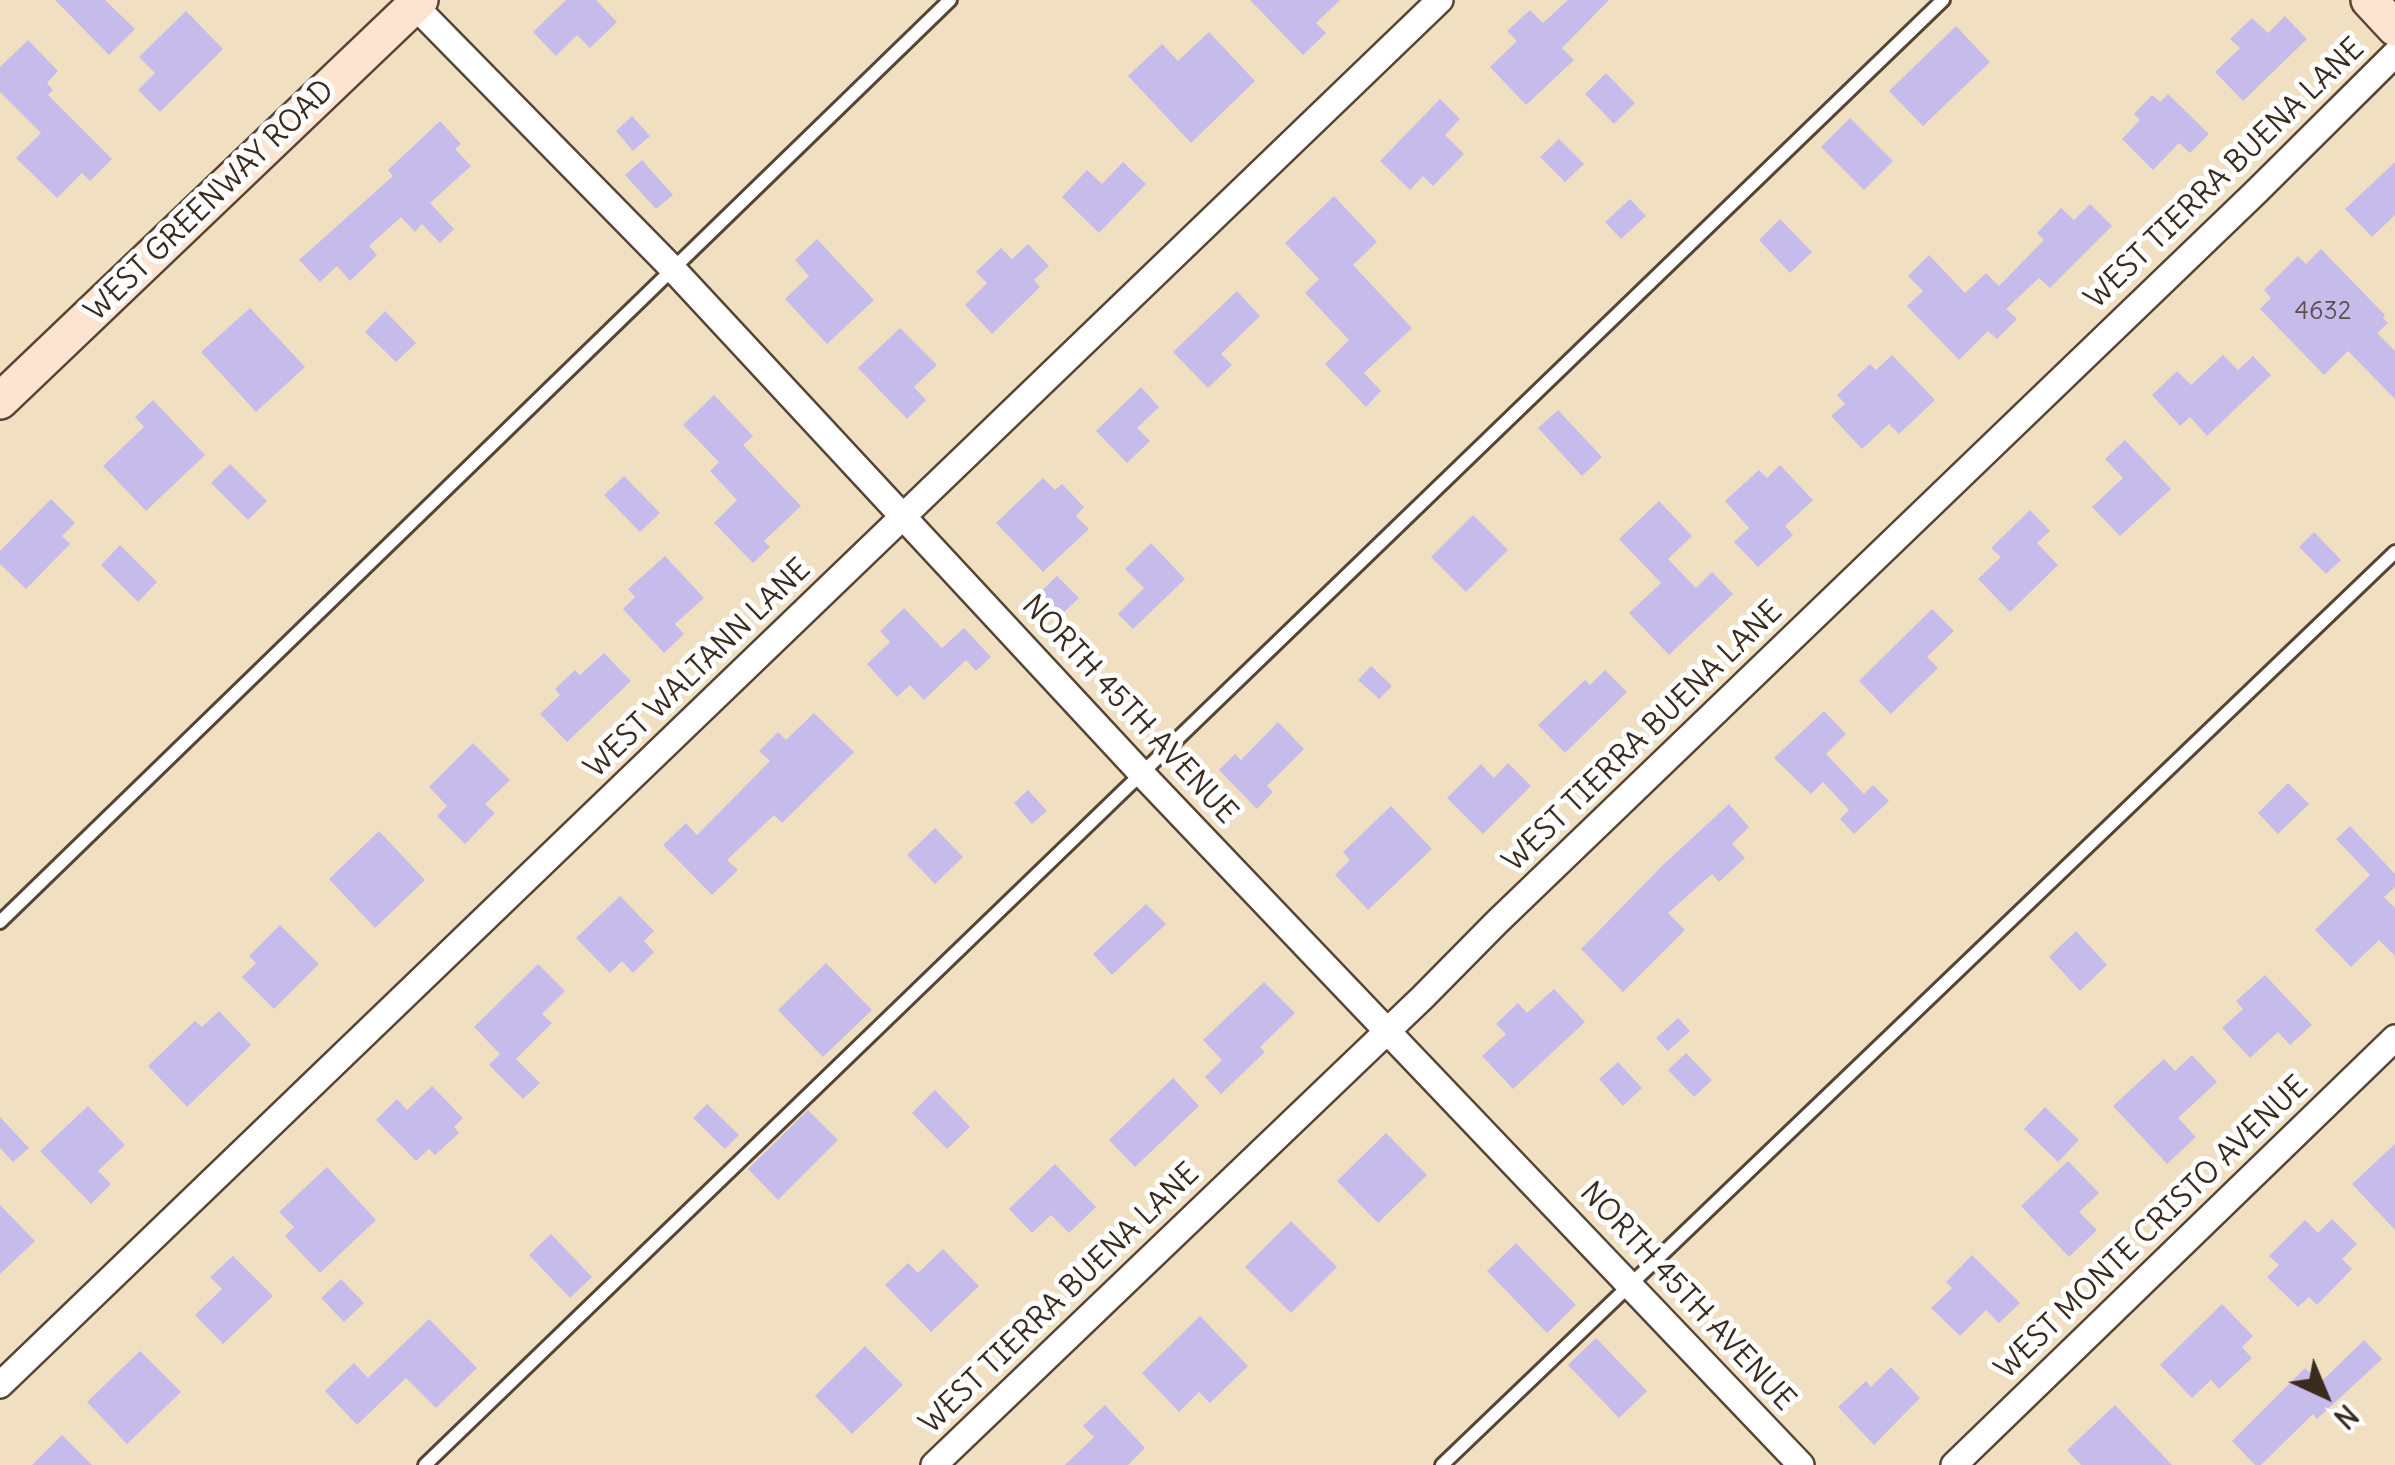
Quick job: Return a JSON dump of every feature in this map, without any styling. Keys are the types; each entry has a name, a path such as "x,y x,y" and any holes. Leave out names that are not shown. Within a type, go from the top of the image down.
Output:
{"main road":[{"path":"2369,0 2395,28"},
{"name":"WEST GREENWAY ROAD","path":"0,401 414,2"}],"street":[{"name":"WEST WALTANN LANE","path":"0,1385 1440,0"},
{"name":"NORTH 45TH AVENUE","path":"414,2 672,268 1142,774 1801,1465"},
{"name":"WEST TIERRA BUENA LANE","path":"934,1465 1388,1031 2395,54"},
{"name":"WEST MONTE CRISTO AVENUE","path":"1954,1465 2395,1038"}],"lane":[{"path":"0,922 950,0"},
{"path":"425,1465 1943,0"},
{"path":"1442,1465 2395,552"}],"building":[{"path":"55,0 105,0 135,29 109,55"},
{"path":"566,0 596,0 617,22 590,48 577,35 556,56 533,32"},
{"path":"1250,0 1340,0 1316,23 1326,33 1303,55"},
{"path":"1568,0 1609,0 1562,48 1574,60 1526,105 1490,67 1517,41 1507,31 1530,10 1543,23"},
{"path":"186,11 223,49 160,112 138,90 155,73 139,57"},
{"path":"2285,16 2307,39 2243,101 2215,72 2240,48 2230,39 2252,18 2268,33"},
{"path":"1956,26 1990,62 1923,126 1889,91"},
{"path":"1209,32 1255,81 1191,143 1128,76 1162,44 1178,61"},
{"path":"28,40 58,71 47,83 53,90 48,95 112,159 90,181 82,173 57,198 16,158 41,133 0,92 0,67"},
{"path":"1606,73 1635,103 1614,124 1585,94"},
{"path":"2168,94 2209,134 2190,153 2179,143 2153,170 2122,139 2140,120 2134,114 2152,95 2160,102"},
{"path":"1440,99 1460,119 1445,135 1464,154 1433,186 1423,176 1410,190 1380,161"},
{"path":"632,116 650,136 633,151 616,131"},
{"path":"1850,118 1893,161 1864,190 1821,147"},
{"path":"440,121 461,144 455,149 471,166 430,203 454,229 440,243 422,224 415,232 401,217 369,246 377,255 350,281 337,266 320,282 299,260 393,176 388,170"},
{"path":"1559,139 1584,164 1565,182 1540,157"},
{"path":"642,160 673,195 656,209 625,175"},
{"path":"1123,162 1146,184 1099,233 1062,197 1087,170 1102,184"},
{"path":"2395,162 2395,215 2372,237 2345,209"},
{"path":"1334,196 1377,242 1353,265 1412,328 1364,373 1381,391 1366,407 1325,364 1349,340 1305,293 1319,279 1285,243"},
{"path":"1630,199 1646,216 1621,239 1605,222"},
{"path":"2090,204 2112,226 2050,288 2039,278 2006,309 2017,319 1997,339 1988,331 1959,360 1907,306 1923,291 1908,276 1929,255 1965,293 1986,273 1999,286 2044,240 2037,233 2061,208 2074,220"},
{"path":"1780,219 1812,252 1790,273 1759,240"},
{"path":"817,239 874,300 827,344 785,299 809,276 795,260"},
{"path":"1028,244 1049,266 1034,280 1040,287 992,334 965,305 987,283 976,272 1001,248 1012,259"},
{"path":"2321,249 2385,315 2388,323 2377,333 2395,351 2395,399 2348,351 2324,375 2260,309 2271,298 2264,290 2298,256 2306,264"},
{"path":"1237,291 1260,316 1221,354 1232,365 1208,388 1173,352"},
{"path":"250,308 305,367 256,412 201,352"},
{"path":"385,311 416,343 396,362 365,332"},
{"path":"900,328 937,365 914,387 926,400 907,419 858,368"},
{"path":"1892,355 1935,400 1899,434 1889,424 1862,449 1831,416 1845,404 1837,395 1870,364 1876,370"},
{"path":"2223,355 2238,370 2253,356 2271,375 2207,436 2190,417 2180,426 2152,395 2177,371 2191,385"},
{"path":"1141,387 1159,407 1137,428 1150,441 1127,463 1096,431"},
{"path":"714,395 753,436 743,445 801,506 764,541 770,547 753,563 714,523 737,500 710,471 719,462 683,425"},
{"path":"153,400 205,455 146,511 103,466 144,427 135,417"},
{"path":"1558,410 1602,457 1582,476 1538,428"},
{"path":"2125,440 2171,489 2120,536 2092,507 2123,478 2105,459"},
{"path":"230,464 267,501 248,520 211,483"},
{"path":"1780,465 1813,500 1785,526 1793,535 1758,567 1734,542 1749,528 1725,501 1759,470 1767,478"},
{"path":"624,476 660,513 640,532 604,495"},
{"path":"1043,478 1055,490 1062,484 1084,507 1076,516 1089,529 1043,572 996,523"},
{"path":"51,499 75,523 62,536 70,544 26,589 0,564 0,551"},
{"path":"1659,501 1692,536 1668,559 1696,588 1712,572 1733,594 1669,655 1629,613 1661,583 1619,539"},
{"path":"2030,510 2050,531 2037,543 2058,565 2010,612 1978,579 2001,557 1991,548"},
{"path":"1473,515 1508,550 1466,592 1431,557"},
{"path":"2314,532 2341,560 2326,574 2299,547"},
{"path":"1151,543 1185,579 1133,629 1118,614 1144,588 1125,569"},
{"path":"120,545 157,582 138,602 101,565"},
{"path":"665,556 704,598 675,624 684,634 664,653 623,609 635,597 628,589"},
{"path":"1057,576 1079,598 1060,616 1038,594"},
{"path":"904,608 942,648 964,628 991,657 976,671 966,660 924,700 910,685 897,697 867,664 890,642 880,631"},
{"path":"1932,609 1954,631 1927,657 1938,668 1891,714 1859,681"},
{"path":"604,653 631,681 567,742 540,714 560,695 555,689 575,670 580,675"},
{"path":"1371,666 1392,686 1379,699 1358,680"},
{"path":"1605,670 1627,692 1565,753 1538,725 1585,680 1590,685"},
{"path":"1824,711 1846,734 1826,754 1864,794 1873,785 1889,801 1854,834 1840,819 1849,810 1823,782 1811,794 1774,758"},
{"path":"814,713 854,752 782,823 774,815 727,860 738,870 712,895 663,845 686,823 697,835 770,761 759,751 778,732 786,740"},
{"path":"1278,722 1304,749 1267,786 1273,792 1257,809 1219,770 1235,754 1241,760"},
{"path":"473,743 510,780 485,804 495,813 465,844 437,816 447,806 429,787"},
{"path":"1508,763 1531,786 1483,834 1447,798 1481,764 1494,778"},
{"path":"2288,783 2309,804 2278,834 2258,813"},
{"path":"1028,790 1047,811 1032,824 1014,803"},
{"path":"1729,804 1749,827 1732,844 1745,858 1719,882 1712,874 1668,913 1685,930 1623,992 1581,949"},
{"path":"1391,806 1432,849 1368,910 1335,875 1350,860 1343,852"},
{"path":"2350,826 2395,874 2395,887 2384,897 2395,908 2395,956 2379,940 2351,967 2315,930 2370,875 2336,839"},
{"path":"935,828 963,857 935,884 907,855"},
{"path":"379,831 425,880 375,928 329,879"},
{"path":"620,896 654,931 644,941 654,952 633,973 622,961 610,973 576,938"},
{"path":"1146,904 1166,924 1112,975 1093,954"},
{"path":"280,925 319,964 274,1009 242,977 256,963 249,956"},
{"path":"2076,931 2107,965 2080,991 2049,957"},
{"path":"826,963 872,1010 823,1057 778,1010"},
{"path":"538,964 565,991 542,1014 552,1023 516,1059 540,1083 523,1099 489,1065 500,1054 474,1027"},
{"path":"2265,975 2312,1025 2290,1045 2278,1032 2250,1058 2222,1028 2243,1009 2236,1001"},
{"path":"1264,982 1295,1013 1260,1047 1265,1052 1221,1094 1205,1077 1222,1060 1203,1040"},
{"path":"1554,989 1585,1022 1513,1089 1482,1056 1506,1034 1496,1024 1518,1003 1527,1013"},
{"path":"219,1011 251,1045 187,1107 148,1066 195,1021 202,1027"},
{"path":"1678,1018 1690,1031 1668,1051 1656,1038"},
{"path":"1686,1053 1712,1080 1694,1097 1668,1070"},
{"path":"2192,1055 2217,1082 2178,1118 2196,1137 2167,1164 2113,1106 2164,1059 2175,1071"},
{"path":"1618,1062 1642,1088 1623,1106 1599,1079"},
{"path":"1173,1078 1199,1106 1135,1167 1109,1140"},
{"path":"432,1086 463,1118 454,1127 459,1133 435,1155 429,1149 416,1161 376,1120 397,1099 407,1110"},
{"path":"935,1090 970,1127 947,1149 912,1113"},
{"path":"707,1104 739,1135 725,1149 693,1118"},
{"path":"88,1106 125,1145 98,1171 111,1184 91,1204 40,1151"},
{"path":"2045,1107 2079,1140 2058,1162 2024,1129"},
{"path":"808,1110 838,1140 778,1200 748,1169"},
{"path":"0,1117 29,1148 13,1162 0,1148"},
{"path":"1386,1133 1427,1175 1378,1223 1337,1181"},
{"path":"2395,1144 2395,1230 2352,1184"},
{"path":"2068,1161 2099,1193 2079,1212 2097,1230 2069,1257 2021,1206"},
{"path":"1055,1164 1096,1207 1069,1233 1051,1215 1032,1233 1009,1209"},
{"path":"327,1167 376,1220 320,1273 285,1236 294,1227 279,1212"},
{"path":"0,1205 35,1241 0,1274"},
{"path":"2332,1219 2357,1244 2342,1259 2352,1269 2317,1305 2309,1297 2298,1307 2267,1277 2279,1265 2269,1256 2305,1220 2318,1233"},
{"path":"1291,1221 1337,1267 1291,1313 1245,1267"},
{"path":"551,1234 592,1277 570,1298 529,1255"},
{"path":"1516,1243 1576,1305 1547,1333 1487,1271"},
{"path":"943,1249 979,1286 931,1332 885,1285 908,1263 918,1273"},
{"path":"1972,1255 2020,1303 1999,1323 1986,1310 1960,1336 1931,1308 1952,1288 1946,1282"},
{"path":"233,1256 273,1296 223,1344 195,1315 222,1289 210,1277"},
{"path":"341,1279 364,1303 344,1322 321,1298"},
{"path":"2222,1304 2253,1336 2242,1347 2252,1358 2219,1389 2211,1380 2192,1398 2160,1365"},
{"path":"1200,1316 1248,1366 1210,1403 1199,1392 1179,1412 1142,1373"},
{"path":"429,1319 477,1368 436,1408 406,1378 357,1425 325,1391 354,1363 368,1378"},
{"path":"1596,1338 1647,1391 1619,1418 1568,1365"},
{"path":"2364,1340 2382,1359 2317,1419 2313,1414 2261,1465 2255,1465 2232,1441 2305,1368 2320,1383"},
{"path":"865,1346 903,1385 852,1434 815,1396"},
{"path":"140,1351 181,1392 127,1444 87,1402"},
{"path":"1891,1367 1920,1398 1874,1445 1838,1407 1866,1381 1871,1387"},
{"path":"1105,1405 1145,1448 1128,1465 1065,1465 1094,1437 1083,1426"},
{"path":"2115,1405 2172,1465 2081,1465 2067,1450"},
{"path":"62,1435 92,1465 32,1465"}]}
